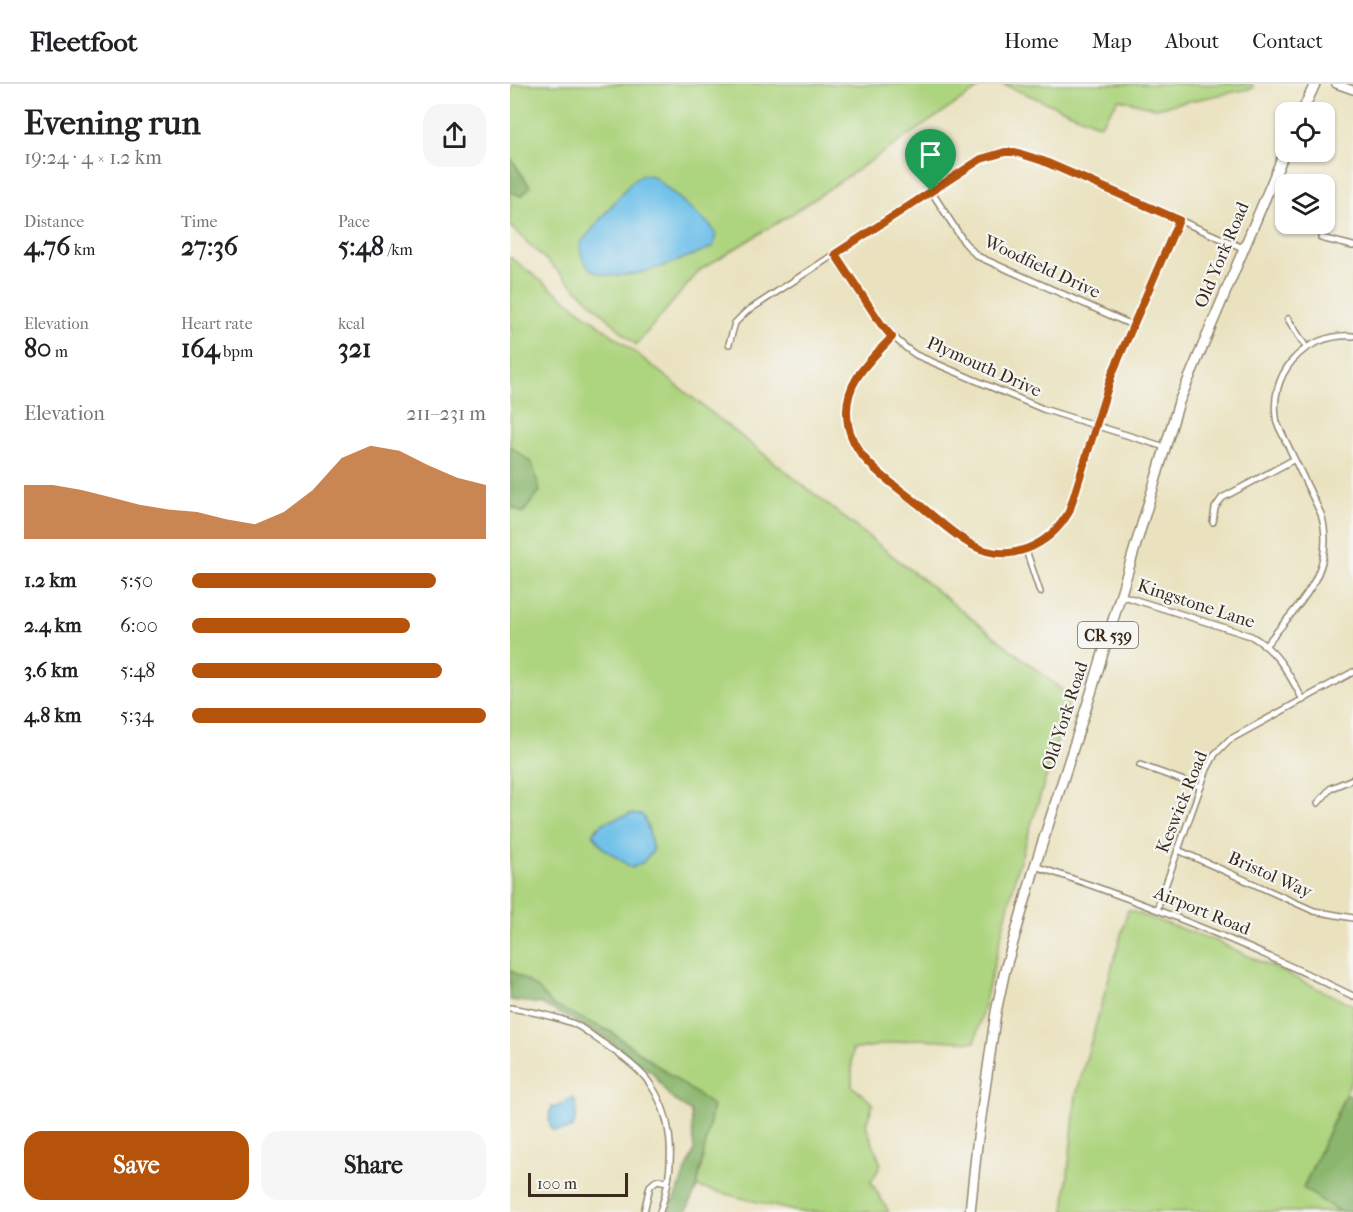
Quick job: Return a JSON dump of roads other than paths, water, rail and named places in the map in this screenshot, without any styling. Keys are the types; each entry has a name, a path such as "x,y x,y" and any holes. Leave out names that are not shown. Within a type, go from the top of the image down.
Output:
{"main road":[{"path":"1307,102 1315,84"},
{"name":"Old York Road","path":"970,1212 978,1135 1001,985 1035,866 1165,447 1190,374 1280,162"}],"street":[{"path":"1336,84 1353,90"},
{"path":"729,344 733,327 739,317 985,157 1005,152 1015,152 1043,161 1243,248"},
{"name":"Woodfield Drive","path":"931,191 964,242 977,256 1132,325"},
{"path":"892,337 860,372 850,391 848,423 858,450 876,470 971,544 995,553 1015,553 1026,550 1046,540 1056,531 1069,512 1112,374 1179,220"},
{"path":"1321,238 1353,246"},
{"name":"Plymouth Drive","path":"835,254 881,324 892,337 916,354 1018,400 1165,447"},
{"path":"1288,319 1306,347"},
{"path":"1266,645 1312,586 1322,566 1326,548 1321,514 1277,423 1276,394 1286,368 1306,347 1332,337 1353,336"},
{"path":"1213,522 1215,508 1222,498 1293,460"},
{"path":"1026,550 1040,592"},
{"name":"Kingstone Lane","path":"1120,595 1240,632 1266,645 1285,666 1303,700"},
{"name":"Keswick Road","path":"1157,909 1210,761 1220,747 1353,672"},
{"path":"1140,765 1201,787"},
{"path":"1318,803 1331,788 1353,779"},
{"name":"Bristol Way","path":"1178,850 1307,908 1353,918"},
{"name":"Airport Road","path":"1035,866 1095,885 1265,953 1353,996"},
{"path":"510,1008 573,1023 612,1049 647,1079 661,1102 669,1130 671,1151 660,1212"},
{"path":"644,1212 650,1186 657,1180 667,1182"}],"water":[{"path":"642,175 653,176 711,226 716,235 713,247 635,274 615,276 597,273 585,263 580,244 632,181"},
{"path":"630,814 643,815 653,851 643,862 632,868 603,848 593,834 604,823"},
{"path":"571,1098 575,1100 576,1106 572,1129 553,1131 550,1119 552,1107 557,1107"}]}
